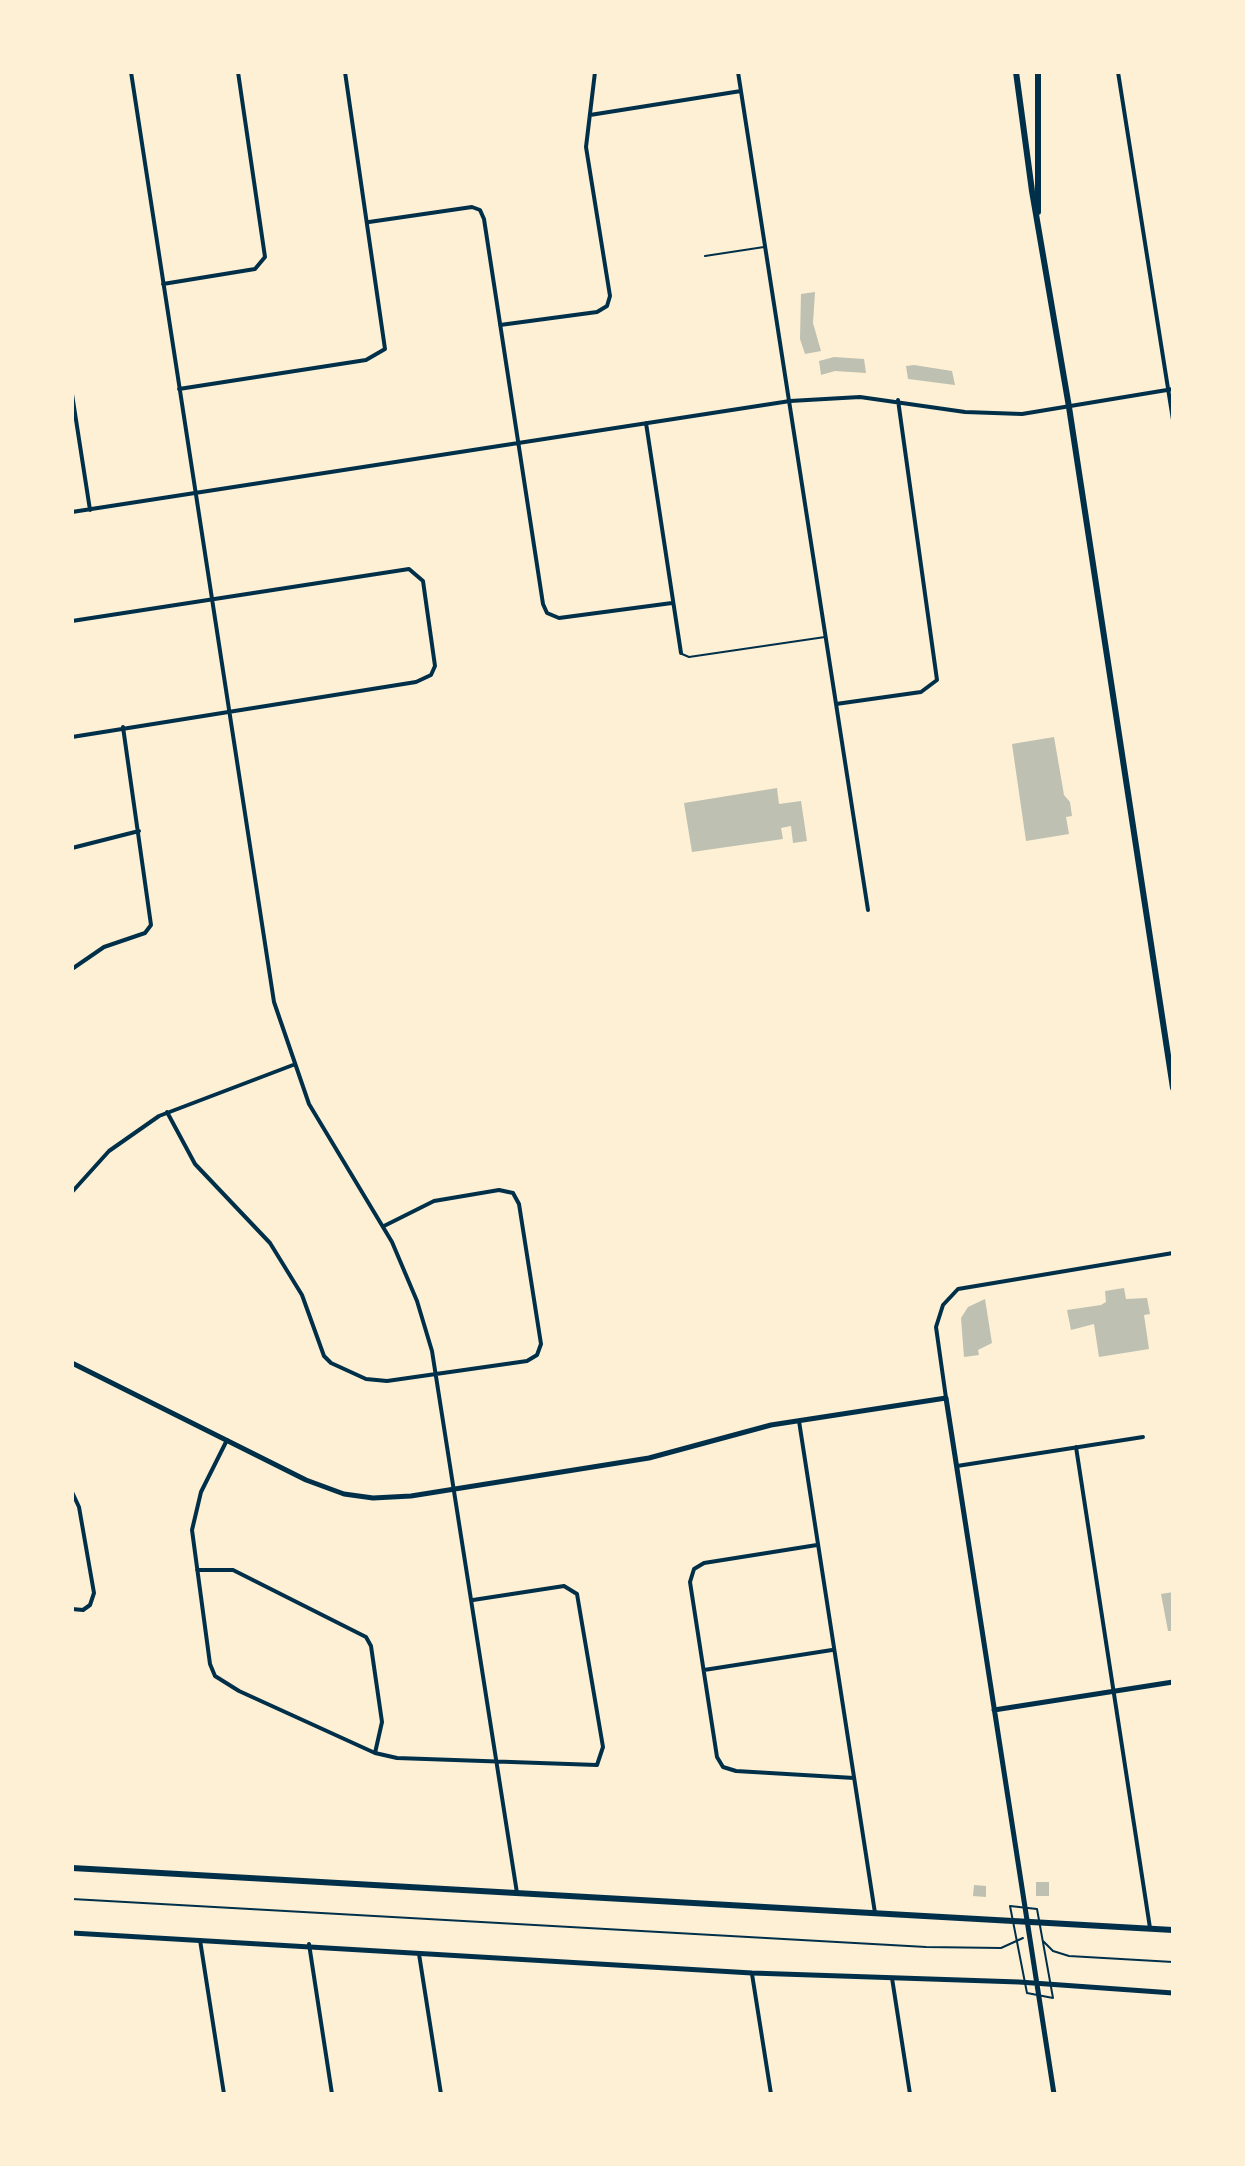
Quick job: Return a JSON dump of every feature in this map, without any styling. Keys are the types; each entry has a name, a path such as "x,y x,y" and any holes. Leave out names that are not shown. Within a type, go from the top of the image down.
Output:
{"main road":[{"path":"1016,72 1173,1088"},
{"path":"1038,72 1041,190 1038,216"},
{"path":"72,1868 1173,1930"}],"street":[{"path":"131,72 267,970 293,1065 328,1140 384,1226 417,1301 437,1375 517,1893"},
{"path":"163,284 255,269 265,257 238,72"},
{"path":"179,389 366,360 379,355 386,341 345,72"},
{"path":"500,325 597,312 607,306 610,296 586,147 595,72"},
{"path":"738,72 868,910"},
{"path":"1118,72 1173,420"},
{"path":"590,115 741,91"},
{"path":"369,222 472,207 480,210 543,604 547,613 559,618 672,603"},
{"path":"72,512 790,401 843,397 898,400 997,414 1046,412 1170,390"},
{"path":"72,394 90,510"},
{"path":"836,704 921,692 937,680 898,400"},
{"path":"646,423 681,653"},
{"path":"72,621 409,569 423,581 435,666 431,675 416,682 72,737"},
{"path":"72,969 104,947 149,930 152,918 123,727"},
{"path":"72,848 139,831"},
{"path":"72,1192 109,1151 167,1112 293,1065"},
{"path":"167,1112 195,1164 256,1224 287,1268 302,1295 327,1360 377,1381 527,1361 540,1349 517,1198 513,1193 499,1190 434,1201 384,1226"},
{"path":"1054,2094 946,1398 937,1334 939,1312 953,1293 964,1286 1173,1253"},
{"path":"72,1363 306,1480 344,1494 392,1498 649,1458 799,1420 946,1398"},
{"path":"799,1420 875,1913"},
{"path":"957,1466 1143,1437"},
{"path":"227,1440 194,1511 192,1530 210,1664 215,1676 239,1691 375,1753 397,1758 597,1765 603,1747 577,1594 564,1586 472,1600"},
{"path":"1076,1447 1150,1928"},
{"path":"72,1492 79,1507 94,1593 90,1605 83,1610 72,1609"},
{"path":"817,1545 704,1563 694,1569 690,1582 717,1757 723,1767 736,1771 854,1778"},
{"path":"197,1570 233,1570 366,1637 371,1646 382,1722 375,1753"},
{"path":"704,1670 834,1650"},
{"path":"994,1710 1173,1682"},
{"path":"72,1933 309,1944 752,1973 1037,1984 1173,1993"},
{"path":"200,1940 224,2094"},
{"path":"309,1944 332,2094"},
{"path":"419,1953 441,2094"},
{"path":"752,1973 771,2094"},
{"path":"892,1978 910,2094"}],"lane":[{"path":"705,256 766,247"},
{"path":"681,653 689,657 825,637"}],"path":[{"path":"72,1899 926,1947 1001,1948 1019,1938"},
{"path":"1042,1941 1053,1951 1069,1956 1173,1962"}],"building":[{"path":"815,292 813,323 821,351 805,354 800,339 801,294"},
{"path":"834,357 864,359 866,373 835,371 821,375 819,361"},
{"path":"906,366 952,371 955,385 908,379"},
{"path":"1054,737 1064,795 1070,802 1072,816 1066,817 1069,834 1026,841 1012,744"},
{"path":"777,788 779,804 801,801 807,841 793,843 791,826 781,828 783,839 692,852 684,803"},
{"path":"1124,1288 1126,1299 1147,1298 1150,1314 1144,1315 1149,1349 1099,1357 1094,1324 1071,1330 1067,1310 1101,1305 1106,1302 1105,1291"},
{"path":"985,1299 992,1343 978,1350 979,1355 964,1357 961,1318 968,1307"},
{"path":"1173,1592 1173,1631 1168,1631 1161,1594"},
{"path":"1036,1882 1049,1882 1049,1896 1036,1896"},
{"path":"974,1885 986,1886 986,1897 973,1896"}]}
